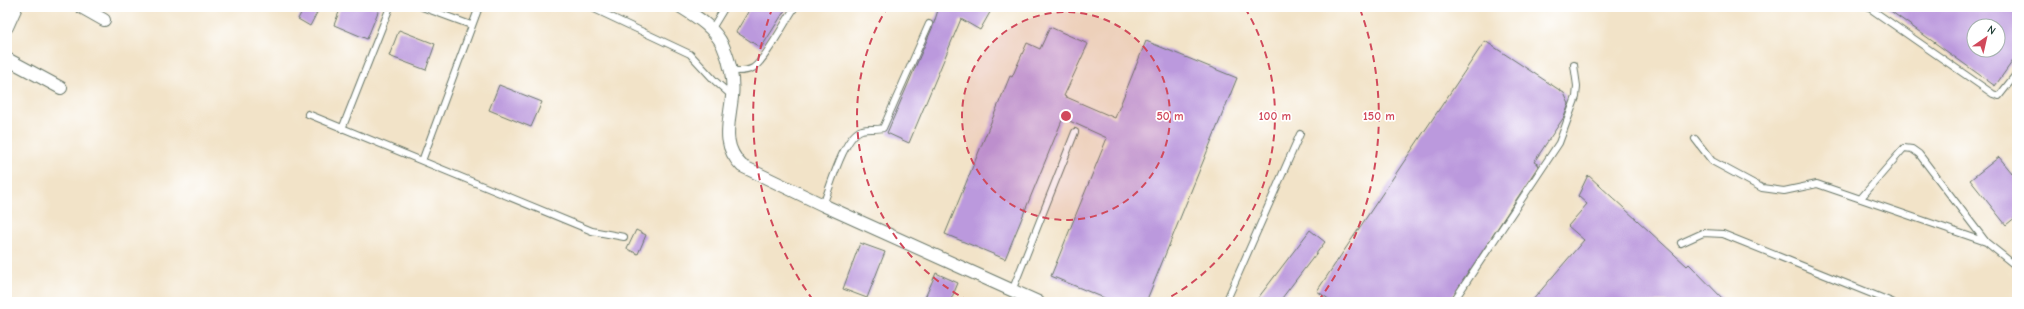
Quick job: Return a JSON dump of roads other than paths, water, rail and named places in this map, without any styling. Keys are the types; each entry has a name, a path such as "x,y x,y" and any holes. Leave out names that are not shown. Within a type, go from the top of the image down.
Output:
{"street":[{"path":"7,27 16,7"},
{"path":"81,7 104,20"},
{"path":"681,7 705,23 723,45 731,71 732,96 728,118 728,144 734,158 742,166 823,205 1038,302"},
{"path":"7,59 61,88"}],"lane":[{"path":"342,129 390,7"},
{"path":"422,7 471,25"},
{"path":"422,161 471,25 479,7"},
{"path":"590,7 690,54 715,81 732,96"},
{"path":"711,30 725,7"},
{"path":"731,71 743,71 753,68 763,57 795,7"},
{"path":"1868,7 1993,94 1999,96 2017,73"},
{"path":"823,205 851,136 862,130 883,128 929,24"},
{"path":"1453,302 1559,143 1576,97 1577,86 1574,65"},
{"path":"308,114 592,231 624,238"},
{"path":"1012,291 1074,132"},
{"path":"1226,302 1300,134"},
{"path":"1695,139 1712,161 1762,188 1784,191 1817,184 1986,242"},
{"path":"1861,198 1904,148 1912,149 1919,154 1986,242 2017,267"},
{"path":"1681,242 1703,233 1723,234 1892,302"}]}
